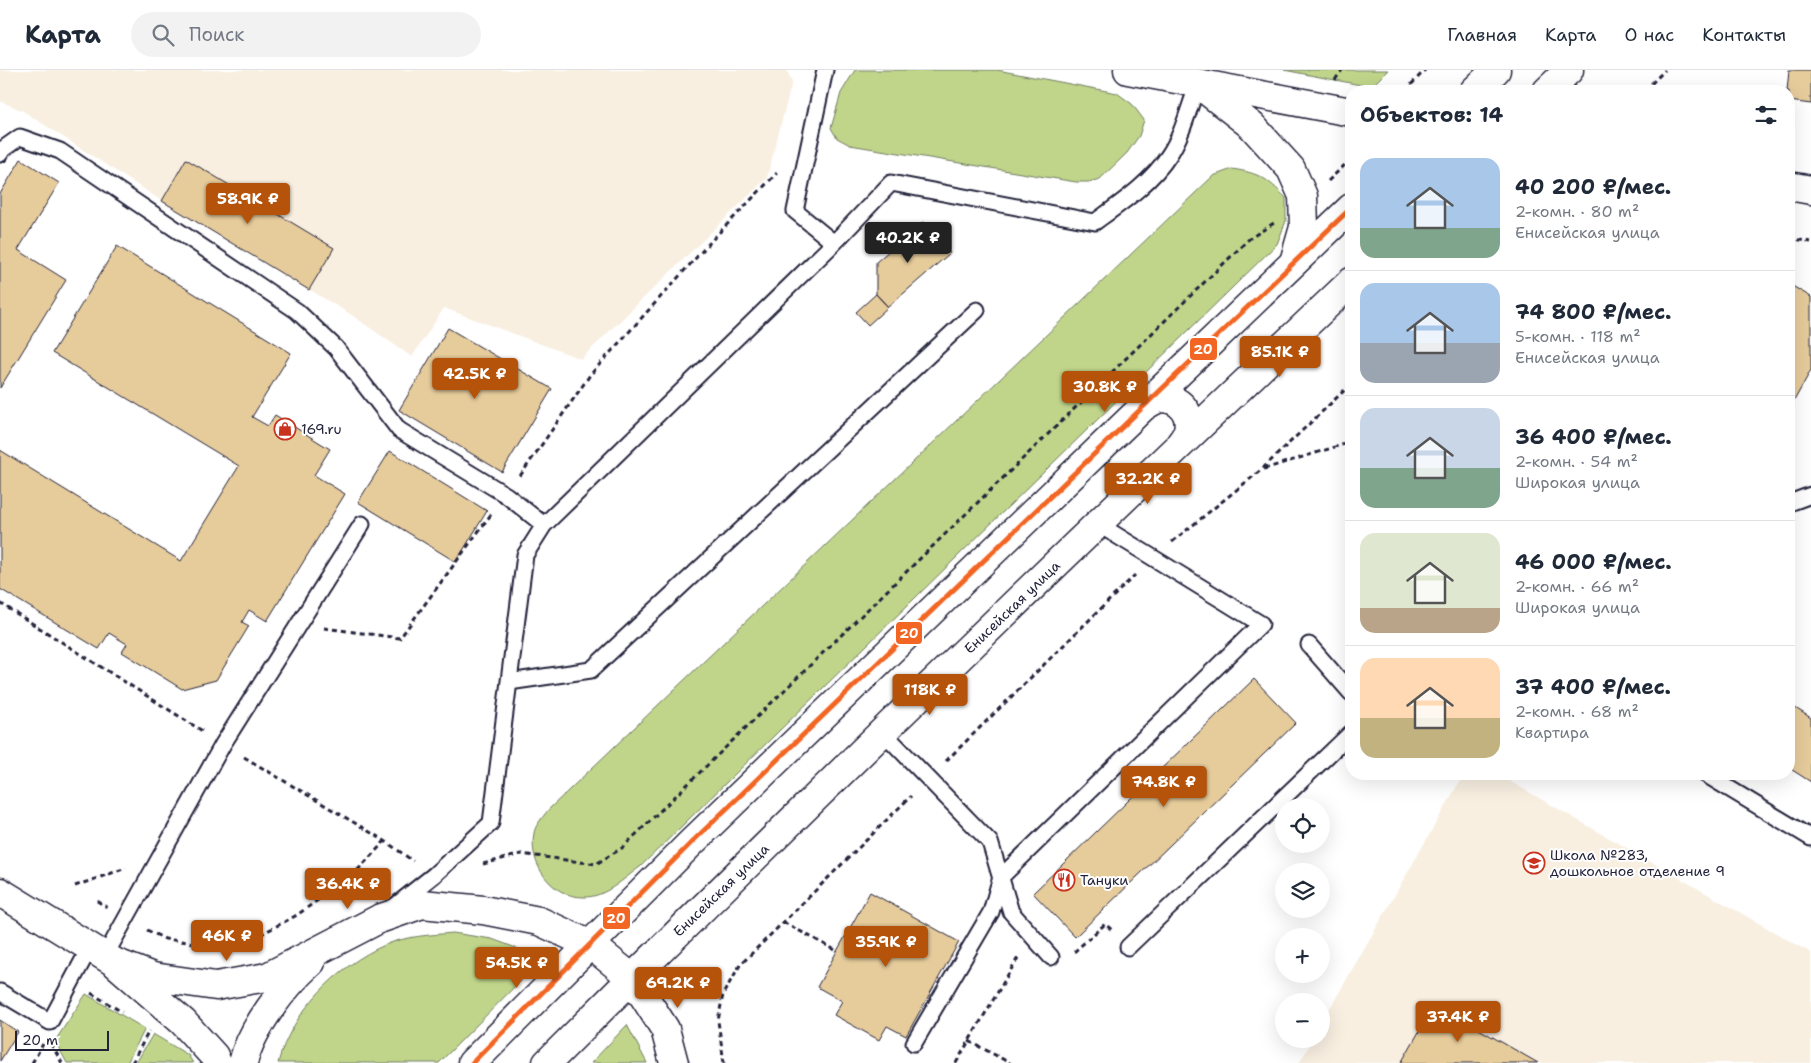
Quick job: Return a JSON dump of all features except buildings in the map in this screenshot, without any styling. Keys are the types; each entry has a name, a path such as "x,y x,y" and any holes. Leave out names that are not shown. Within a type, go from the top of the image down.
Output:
{"main road":[{"path":"1128,70 1345,111"},
{"path":"1480,85 1496,70"},
{"path":"1553,85 1569,70"},
{"path":"1198,84 1252,126 1291,169 1303,196 1304,227 1294,262"},
{"path":"1795,187 1811,190"},
{"path":"472,1063 591,945 652,881 1143,406 1345,214"},
{"name":"Енисейская улица","path":"547,1063 883,732 1180,444 1345,288"},
{"path":"1143,406 1159,398 1173,400 1185,408 1189,418 1188,431 1180,444"},
{"path":"0,892 103,955 153,977 216,986 267,977 337,939 379,919 422,904 483,910 539,921 591,945 632,978 665,1029 674,1063"},
{"path":"243,1063 245,1054 267,1012 298,974 337,939"},
{"path":"103,955 183,1022 214,1056 217,1063"}],"lane":[{"path":"825,70 795,211 834,243"},
{"path":"379,919 434,876 491,823 525,555 544,525 834,243 891,183 1095,222 1123,202 1153,174 1169,155 1181,131 1198,84"},
{"path":"0,154 3,149 20,137 60,151 297,311 336,348 399,430 506,495 544,525"},
{"path":"509,682 591,670 977,310"},
{"path":"1795,501 1811,495"},
{"path":"0,992 50,1022 103,955 126,920 223,744 362,524"},
{"path":"914,1043 991,912 1001,877 1261,624 1098,524"},
{"path":"1308,645 1345,686"},
{"path":"883,732 990,842 1011,912 1051,957"},
{"path":"1128,947 1345,739"},
{"path":"1714,780 1811,838"}],"path":[{"path":"1411,85 1425,70"},
{"path":"1650,85 1665,70"},
{"path":"299,624 400,638 506,495 590,375 712,239 778,172"},
{"path":"482,864 521,854 596,864 622,848 1249,239"},
{"path":"1795,239 1811,242"},
{"path":"724,1063 718,1021 723,994 740,965 1153,557 1261,470 1345,390"},
{"path":"1261,470 1345,444"},
{"path":"97,901 126,920 165,939 212,945 256,937 297,915 354,874 385,841"},
{"path":"75,886 162,855"},
{"path":"783,922 837,951"},
{"path":"1051,957 1059,965 1105,924 1128,947"},
{"path":"956,1063 1032,935"},
{"path":"132,1063 150,1029"},
{"path":"32,1063 47,1038"},
{"path":"970,1041 1010,1063"}],"shaded area":[{"path":"0,70 787,70 792,82 767,178 581,359 444,308 412,357 350,314 162,201 23,111 0,101"},
{"name":"Школа №283, дошкольное отделение 9","path":"1461,780 1508,780 1811,953 1811,1063 1299,1063 1308,1048 1330,1048 1330,1008"}],"green space":[{"path":"855,70 997,70 1117,93 1132,104 1144,120 1139,136 1127,153 1100,179 1089,182 1076,182 850,145 837,138 831,128 841,93"},
{"path":"1284,70 1388,70 1373,85 1361,85"},
{"path":"1232,169 1249,172 1268,181 1286,198 1286,221 1277,244 640,867 613,887 591,896 571,895 552,885 538,866 533,844 536,827 548,810 1213,176"},
{"path":"453,933 492,939 543,958 439,1063 278,1063 284,1044 305,1009 334,978 350,965 367,954 393,942 418,936"},
{"path":"86,994 145,1029 127,1063 67,1063 55,1041"},
{"path":"627,1025 647,1063 591,1063"},
{"path":"153,1034 188,1055 193,1063 136,1063"}],"transit line":[{"name":"20","path":"472,1063 691,843 1345,214"}],"place":[{"name":"169.ru","path":"285,429"},
{"name":"Школа №283, дошкольное отделение 9","path":"1534,863"},
{"name":"Тануки","path":"1064,880"}]}
